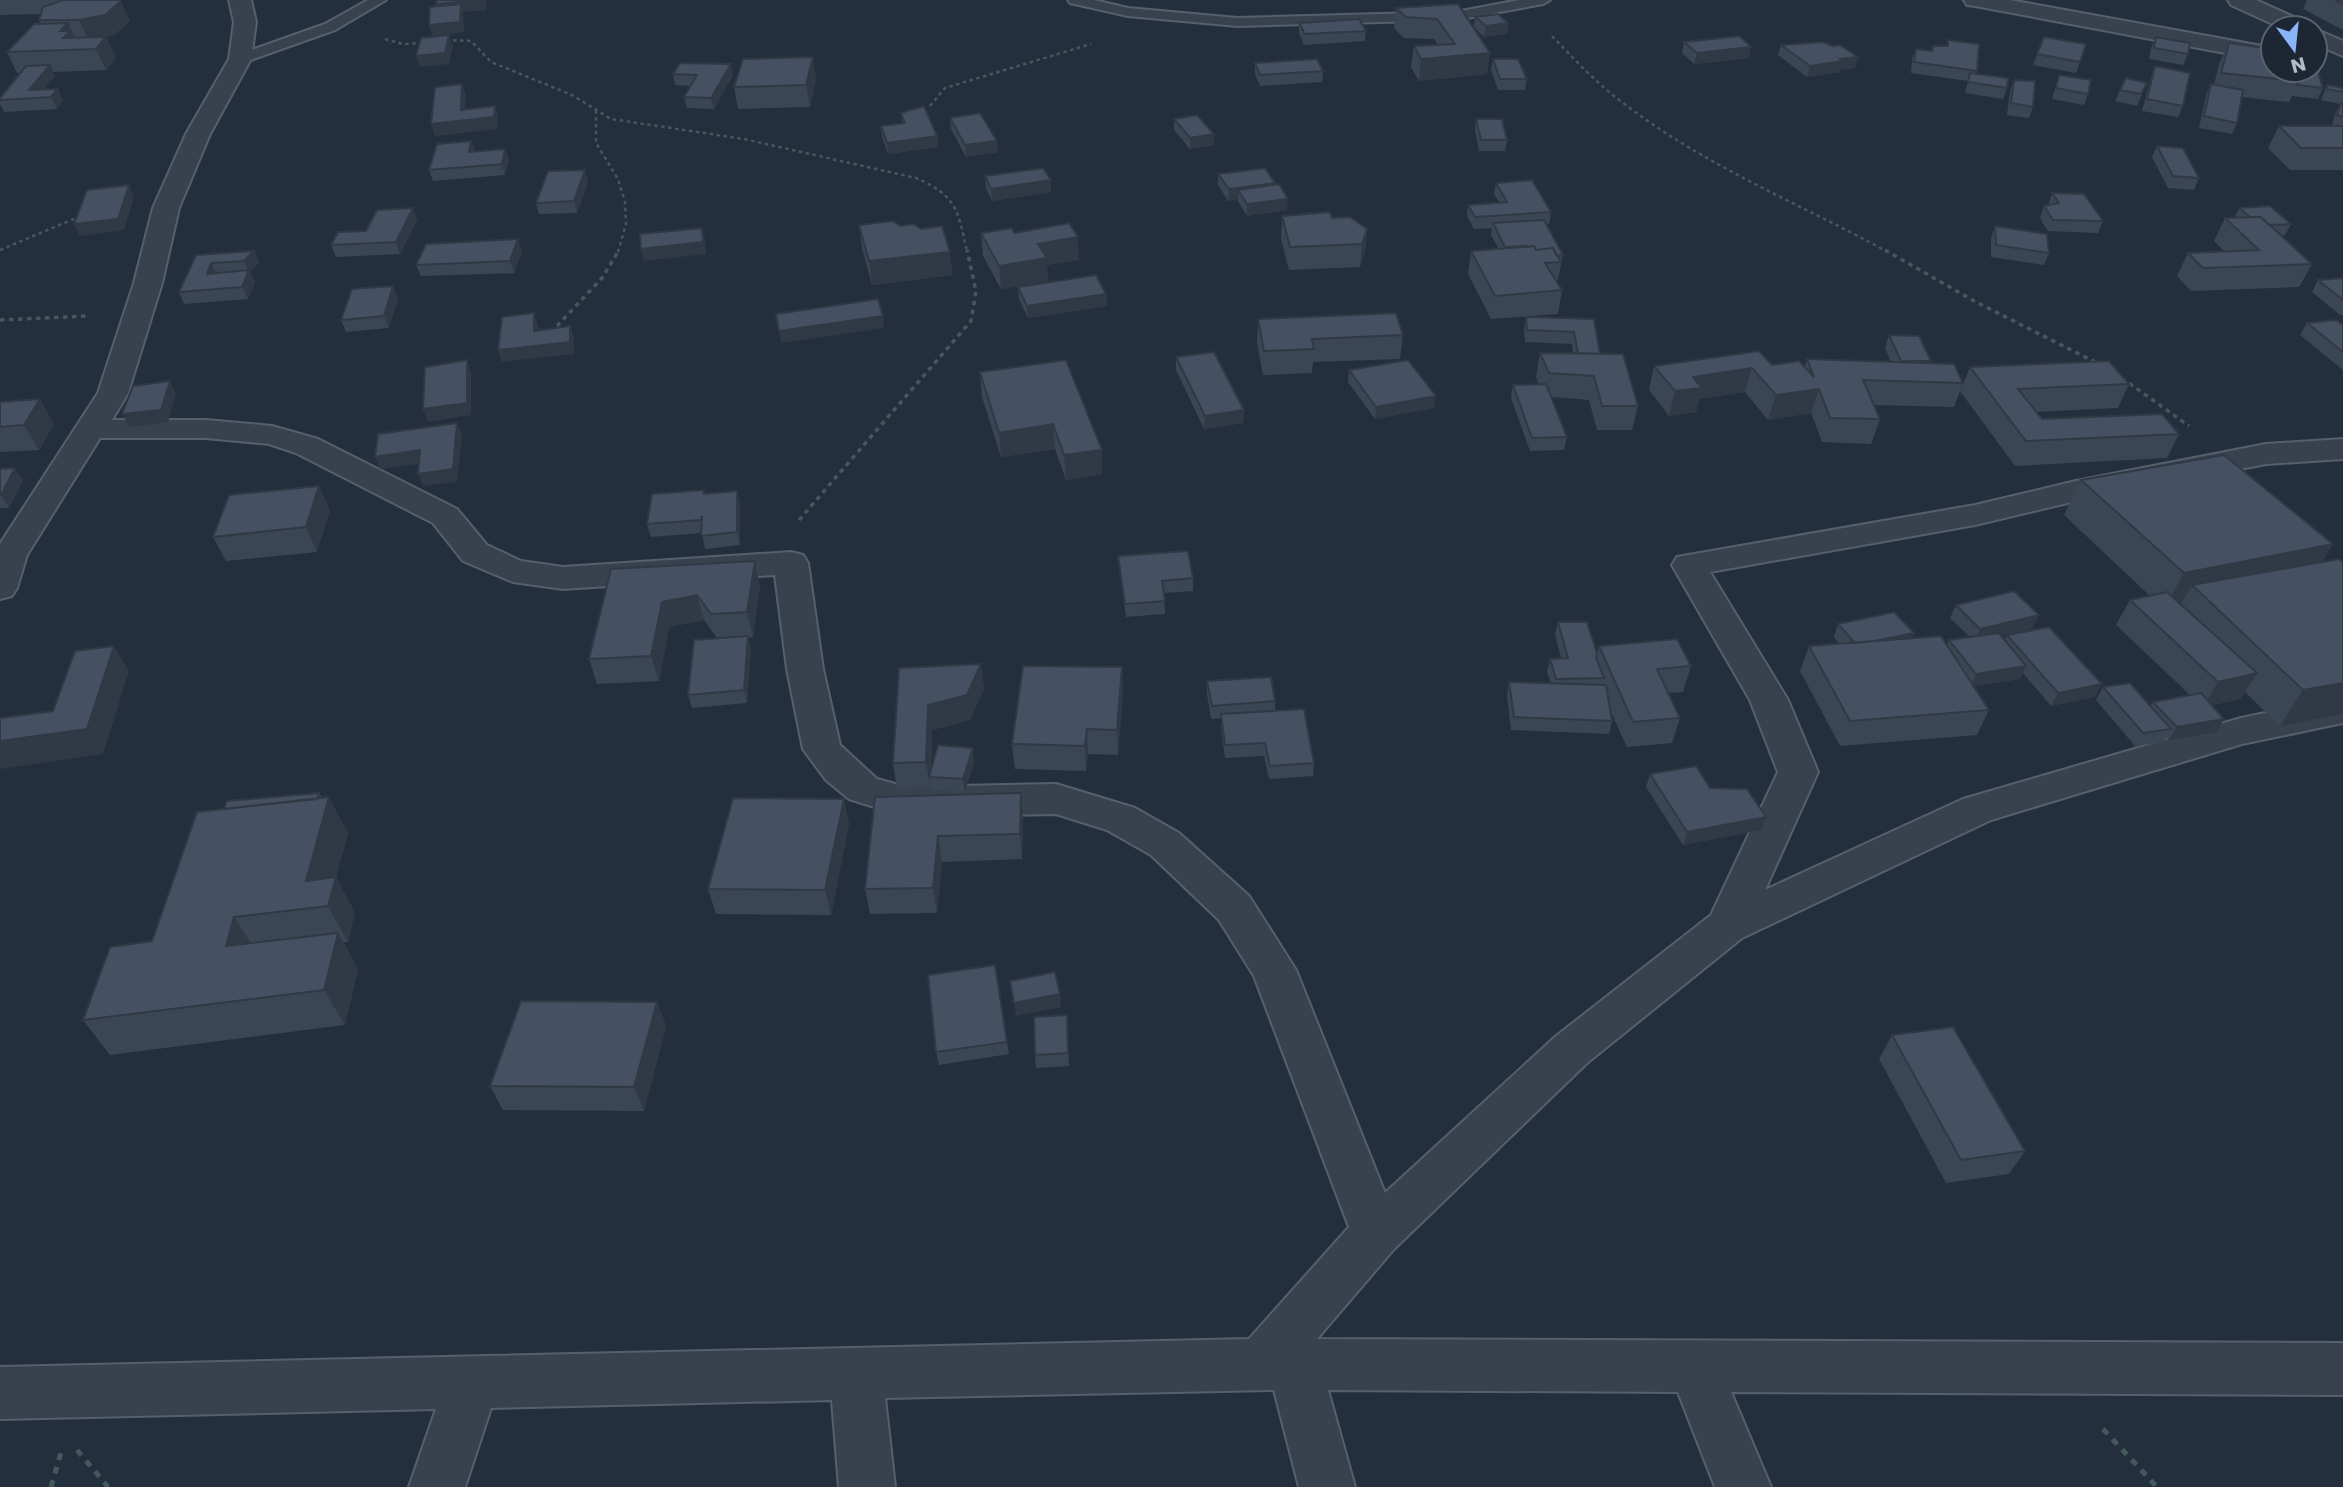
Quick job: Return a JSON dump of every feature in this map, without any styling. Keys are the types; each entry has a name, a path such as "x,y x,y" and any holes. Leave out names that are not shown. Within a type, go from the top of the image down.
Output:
{"street":[{"path":"0,588 10,555 113,393 166,208 198,134 240,59 245,22 240,0"},
{"path":"1975,0 2259,52"},
{"path":"2239,0 2269,14"},
{"path":"2043,12 2093,2"},
{"path":"91,429 206,429 272,435 307,446 445,516 475,553 513,571 563,578 791,563 805,669 822,749 840,770 863,789 906,802 1056,799 1121,819 1165,844 1234,908 1275,970 1376,1233"},
{"path":"1727,926 1798,772 1769,700 1689,565 1975,515 2266,454 2343,449"},
{"path":"1278,1364 1376,1233 1570,1050 1727,926 1977,809 2241,731 2343,710"},
{"path":"1278,1364 1327,1487"},
{"path":"0,1393 1278,1364 2343,1369"},
{"path":"1694,1366 1743,1487"},
{"path":"856,1373 867,1487"},
{"path":"437,1487 472,1383"}],"lane":[{"path":"240,59 330,27 379,0"},
{"path":"1075,0 1128,12 1237,22 1456,16 1543,0"}],"path":[{"path":"1523,3 1570,58 1633,109 1707,160 1874,244 1962,295 2098,363"},
{"path":"345,18 396,43 427,42"},
{"path":"439,41 471,41 491,62 572,95 611,119 744,139 916,178 941,189 959,214 976,291 971,321 781,541 773,564"},
{"path":"930,106 944,88 1099,41"},
{"path":"557,326 610,268 625,241 626,204 618,179 596,141 596,109"},
{"path":"0,250 92,211"},
{"path":"0,320 138,313"},
{"path":"2120,377 2188,422 2207,465"},
{"path":"74,1446 108,1487"}],"building":[{"path":"63,0 121,1 105,15 79,20 39,20 43,7"},
{"path":"437,0 481,0 436,4"},
{"path":"461,4 460,22 429,25 430,7"},
{"path":"1458,4 1490,53 1421,59 1414,46 1455,44 1437,19 1406,17 1396,8"},
{"path":"1498,14 1508,23 1486,26 1475,17"},
{"path":"1359,19 1366,31 1305,34 1299,23"},
{"path":"68,23 60,31 70,31 63,38 106,37 96,49 7,52 34,24"},
{"path":"449,35 445,53 416,56 421,38"},
{"path":"1739,36 1751,47 1697,53 1684,42"},
{"path":"2044,37 2086,44 2080,62 2037,54"},
{"path":"2156,37 2190,43 2188,54 2154,48"},
{"path":"1948,40 1979,44 1977,71 1914,62 1916,49 1932,51 1933,46 1948,46"},
{"path":"1823,42 1833,46 1840,45 1858,57 1810,66 1781,45"},
{"path":"2229,43 2259,47 2259,77 2221,73"},
{"path":"813,57 806,85 734,87 743,59"},
{"path":"1317,59 1323,71 1260,75 1255,63"},
{"path":"1493,59 1518,59 1527,79 1500,79"},
{"path":"680,63 731,64 711,98 684,97 697,75 673,74"},
{"path":"50,65 29,90 58,89 51,97 0,100 26,66"},
{"path":"2155,66 2190,73 2183,106 2147,99"},
{"path":"1970,73 2008,78 2007,88 1968,82"},
{"path":"2059,75 2091,80 2088,94 2056,88"},
{"path":"2126,78 2147,83 2141,94 2120,90"},
{"path":"2014,80 2035,81 2033,107 2011,103"},
{"path":"462,84 461,110 495,106 494,117 431,124 435,87"},
{"path":"2211,84 2243,90 2237,123 2204,116"},
{"path":"2322,84 2323,88 2297,85"},
{"path":"2327,85 2343,88 2343,92 2327,89"},
{"path":"2341,103 2343,104 2343,117 2337,115"},
{"path":"924,106 937,136 887,143 881,126 905,123 901,113"},
{"path":"980,113 997,141 965,145 950,118"},
{"path":"1197,115 1214,134 1190,138 1174,119"},
{"path":"1476,119 1502,119 1507,140 1481,140"},
{"path":"2279,126 2343,126 2343,148 2301,148"},
{"path":"471,141 469,152 505,149 502,164 429,170 437,144"},
{"path":"2157,146 2183,148 2199,178 2173,176"},
{"path":"1043,168 1051,180 991,189 985,176"},
{"path":"1265,168 1275,183 1229,189 1218,174"},
{"path":"585,170 574,201 536,203 548,171"},
{"path":"1532,180 1551,212 1475,217 1468,205 1507,202 1496,183"},
{"path":"1279,184 1288,199 1247,204 1238,190"},
{"path":"129,185 118,219 74,224 87,190"},
{"path":"2052,193 2084,194 2103,221 2053,220 2044,206 2059,203"},
{"path":"2270,206 2291,224 2269,225 2261,217 2250,217 2239,208"},
{"path":"413,208 396,242 331,245 338,232 366,231 377,210"},
{"path":"1330,212 1332,218 1350,217 1367,229 1362,244 1290,247 1282,216"},
{"path":"2261,217 2312,264 2203,268 2188,253 2259,250 2225,218"},
{"path":"1544,220 1563,255 1557,256 1553,248 1536,250 1534,246 1505,247 1493,223"},
{"path":"893,221 900,226 913,224 921,229 942,226 950,252 869,261 859,225"},
{"path":"1069,223 1078,237 1038,244 1047,258 999,266 981,233 1012,228 1014,233"},
{"path":"1995,226 2047,234 2049,253 1996,245"},
{"path":"702,228 703,242 641,249 640,234"},
{"path":"518,239 510,261 416,265 426,244"},
{"path":"1534,246 1536,250 1553,248 1561,262 1545,263 1562,290 1495,296 1471,251"},
{"path":"254,251 244,261 211,263 207,274 249,270 242,287 179,292 196,255"},
{"path":"1096,275 1106,294 1027,306 1018,287"},
{"path":"2343,278 2343,300 2318,280"},
{"path":"393,286 384,316 341,320 352,289"},
{"path":"878,299 883,316 779,331 776,314"},
{"path":"534,313 534,331 570,326 570,342 498,350 502,317"},
{"path":"1396,313 1403,335 1312,339 1314,349 1264,351 1258,319"},
{"path":"1526,317 1594,319 1600,354 1578,353 1574,332 1527,330"},
{"path":"2336,320 2343,325 2343,352 2307,323"},
{"path":"1889,335 1919,336 1931,361 1901,361"},
{"path":"1759,351 1772,365 1799,361 1814,377 1807,359 1954,364 1963,383 1863,380 1880,419 1830,418 1819,389 1776,395 1752,368 1693,377 1702,388 1675,391 1654,366"},
{"path":"1214,352 1244,410 1205,416 1176,357"},
{"path":"1540,353 1623,354 1638,406 1602,406 1594,376 1549,373"},
{"path":"467,360 467,403 423,409 425,367"},
{"path":"1066,360 1102,450 1064,455 1053,424 999,433 980,372"},
{"path":"1408,360 1436,396 1376,407 1349,370"},
{"path":"2109,361 2129,384 2018,389 2042,419 2162,414 2179,434 2026,441 1970,367"},
{"path":"170,381 161,410 122,414 133,386"},
{"path":"1546,384 1567,437 1532,438 1513,385"},
{"path":"40,399 24,425 0,427 0,402"},
{"path":"457,423 453,469 418,474 420,450 375,457 378,434"},
{"path":"2224,455 2333,544 2184,573 2081,480"},
{"path":"15,468 1,495 0,495 0,469"},
{"path":"319,486 306,527 213,537 229,495"},
{"path":"704,490 704,494 737,491 737,532 701,536 702,516 701,520 647,524 652,494"},
{"path":"1188,551 1193,578 1162,581 1165,601 1125,604 1118,556"},
{"path":"2339,559 2343,562 2343,683 2303,690 2192,585"},
{"path":"755,561 747,612 711,614 697,595 662,602 651,656 589,659 611,569"},
{"path":"2014,591 2039,615 1980,629 1956,605"},
{"path":"2167,592 2257,673 2218,682 2130,600"},
{"path":"1894,612 1914,633 1855,643 1838,624"},
{"path":"1558,622 1587,622 1604,678 1556,679 1550,659 1568,658"},
{"path":"2049,627 2102,684 2058,693 2007,635"},
{"path":"1999,633 2026,666 1976,674 1949,640"},
{"path":"748,636 744,690 688,695 694,640"},
{"path":"1941,636 1989,710 1850,721 1809,646"},
{"path":"1677,639 1691,666 1657,669 1680,718 1633,722 1599,646"},
{"path":"114,646 87,729 0,741 0,718 53,711 75,651"},
{"path":"981,664 967,695 928,705 926,762 893,763 899,668"},
{"path":"1023,666 1122,667 1117,730 1087,729 1085,746 1012,744"},
{"path":"1271,677 1275,701 1212,706 1207,681"},
{"path":"1509,682 1606,685 1612,721 1514,717"},
{"path":"2130,683 2171,729 2143,733 2103,687"},
{"path":"2201,693 2224,719 2177,727 2153,702"},
{"path":"1304,709 1314,763 1270,766 1265,743 1225,745 1221,714"},
{"path":"938,745 973,748 963,779 929,777"},
{"path":"1696,766 1710,788 1747,789 1766,817 1687,832 1650,774"},
{"path":"319,793 317,799 224,809 227,801"},
{"path":"1021,793 1020,834 938,836 933,888 865,889 875,797"},
{"path":"329,797 306,881 336,877 328,906 234,917 226,946 338,933 324,990 83,1020 110,947 152,941 197,812"},
{"path":"733,798 844,799 825,890 708,889"},
{"path":"995,965 1007,1042 936,1052 928,975"},
{"path":"1055,972 1060,994 1014,1003 1010,981"},
{"path":"521,1001 657,1002 634,1087 490,1086"},
{"path":"1067,1015 1068,1053 1035,1055 1034,1017"},
{"path":"1953,1027 2025,1151 1961,1160 1892,1035"}]}
